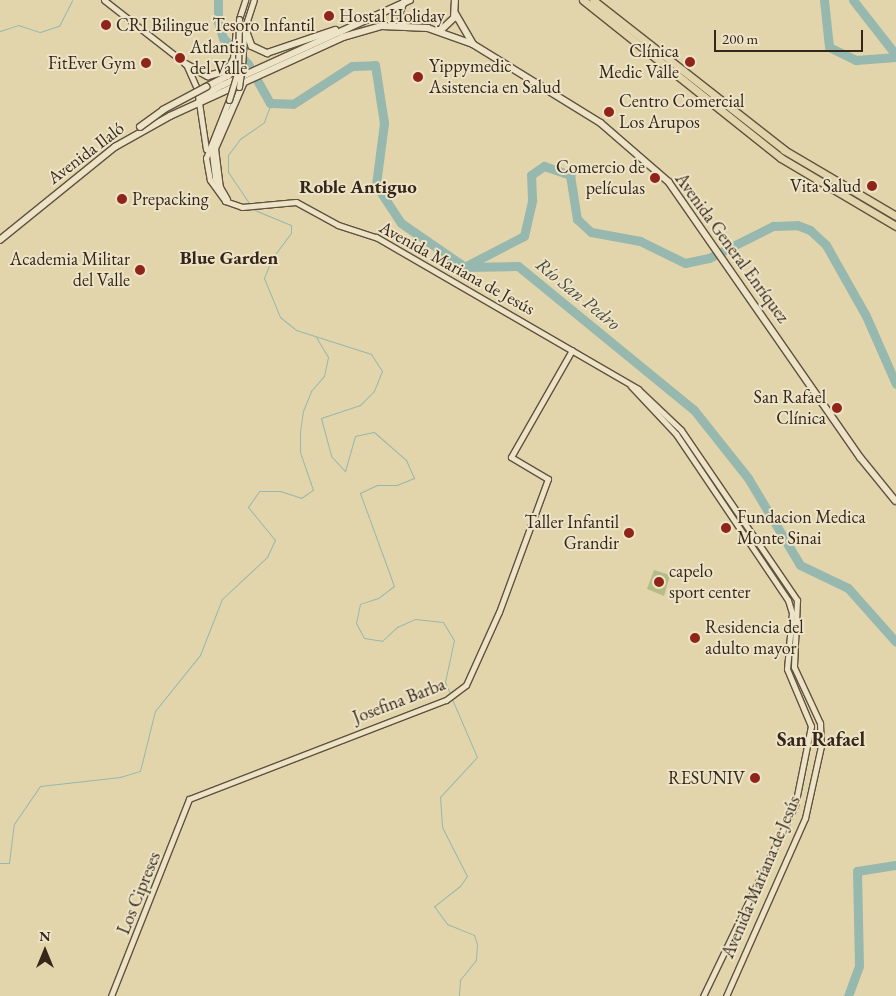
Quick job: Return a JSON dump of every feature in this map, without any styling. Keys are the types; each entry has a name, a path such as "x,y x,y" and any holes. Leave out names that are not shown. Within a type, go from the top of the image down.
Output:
{"highway":[{"path":"583,0 781,158 896,226"},
{"path":"593,0 784,150 896,216"}],"main road":[{"path":"440,31 456,14 456,1"},
{"path":"405,26 400,16 407,2"},
{"name":"Avenida Ilaló","path":"0,240 131,136 269,67 407,2"},
{"name":"Avenida General Enríquez","path":"456,14 473,44"},
{"path":"186,64 208,76 227,71 234,58 239,19"},
{"path":"245,27 249,42 257,50 272,53 357,25"},
{"name":"Avenida Ilaló","path":"269,67 363,30 405,26 440,31"},
{"name":"Avenida General Enríquez","path":"440,31 473,44 601,123 635,149 669,182 715,243 861,458 896,501"},
{"path":"131,136 163,110 225,78 239,60"},
{"path":"220,189 215,149 246,79"}],"street":[{"path":"104,0 186,64 199,102 206,154 213,186 234,206"},
{"path":"206,154 234,88 239,60 239,19 245,0"},
{"path":"234,206 220,189 212,166 212,140 240,80 245,27 254,0"},
{"name":"Avenida Mariana de Jesús","path":"234,206 242,207 277,201 303,204 338,226 376,237 630,384 681,430 799,604 794,667 820,723 821,746 804,818 726,996"},
{"name":"Josefina Barba","path":"189,799 446,700 456,695 466,685 499,612 548,479 511,457 572,350"},
{"name":"Avenida Mariana de Jesús","path":"630,384 676,434 791,606 786,667 811,726 802,782 791,812 771,848 704,996"},
{"path":"791,606 799,604"},
{"name":"Los Cipreses","path":"111,996 189,799"}],"green space":[{"name":"capelo sport center","path":"654,570 670,575 664,596 647,589"}],"waterway":[{"path":"0,31 18,25 40,32 59,26 72,0"},
{"name":"Río San Pedro","path":"218,0 218,22 223,38 248,64 270,103 293,104 352,66 375,65 384,123 376,185 401,223 465,267 518,266 694,410 748,478 800,565 848,588 896,642"},
{"path":"824,0 829,47 856,60 896,57"},
{"path":"853,0 896,55"},
{"path":"249,203 228,172 228,155 240,139 264,122 269,108"},
{"path":"468,265 524,236 532,200 531,175 544,166 570,175 577,219 591,232 640,241 685,263 709,258 773,226 797,225 810,230 826,245 866,316 896,384"},
{"path":"252,209 291,225 291,233 272,258 264,278 280,317 296,330 371,354 382,371 374,391 360,405 321,418 331,456 345,471 355,436 374,432 406,460 414,478 397,485 377,485 360,493 394,586 378,598 360,604 356,623 364,638 382,641 397,627 415,619 443,622 454,640 445,682 450,693"},
{"path":"0,863 9,863 14,824 40,786 120,777 140,771 155,711 200,655 222,599 267,557 275,540 248,507 259,491 280,491 301,498 313,490 300,452 300,432 303,411 311,391 324,376 328,357 316,337"},
{"path":"452,699 477,757 440,797 442,827 467,876 460,886 434,906 447,924 474,935 477,944 476,960 460,980 459,996"},
{"name":"Río San Pedro","path":"848,996 859,966 857,871 896,865"}],"place":[{"name":"Hostal Holiday","path":"329,16"},
{"name":"CRI Bilingue Tesoro Infantil","path":"106,25"},
{"name":"Atlantis del Valle","path":"180,58"},
{"name":"Clínica Medic Valle","path":"690,62"},
{"name":"FitEver Gym","path":"146,63"},
{"name":"Yippymedic Asistencia en Salud","path":"418,77"},
{"name":"Centro Comercial Los Arupos","path":"609,112"},
{"name":"Comercio de películas","path":"655,178"},
{"name":"Vita Salud","path":"872,186"},
{"name":"Prepacking","path":"122,199"},
{"name":"Academia Militar del Valle","path":"140,270"},
{"name":"San Rafael Clínica","path":"837,408"},
{"name":"Fundacion Medica Monte Sinai","path":"726,528"},
{"name":"Taller Infantil Grandir","path":"629,533"},
{"name":"capelo sport center","path":"659,582"},
{"name":"Residencia del adulto mayor","path":"695,638"},
{"name":"RESUNIV","path":"755,778"}],"district":[{"name":"Roble Antiguo","path":"358,187"},
{"name":"Blue Garden","path":"229,258"},
{"name":"San Rafael","path":"821,739"}]}
